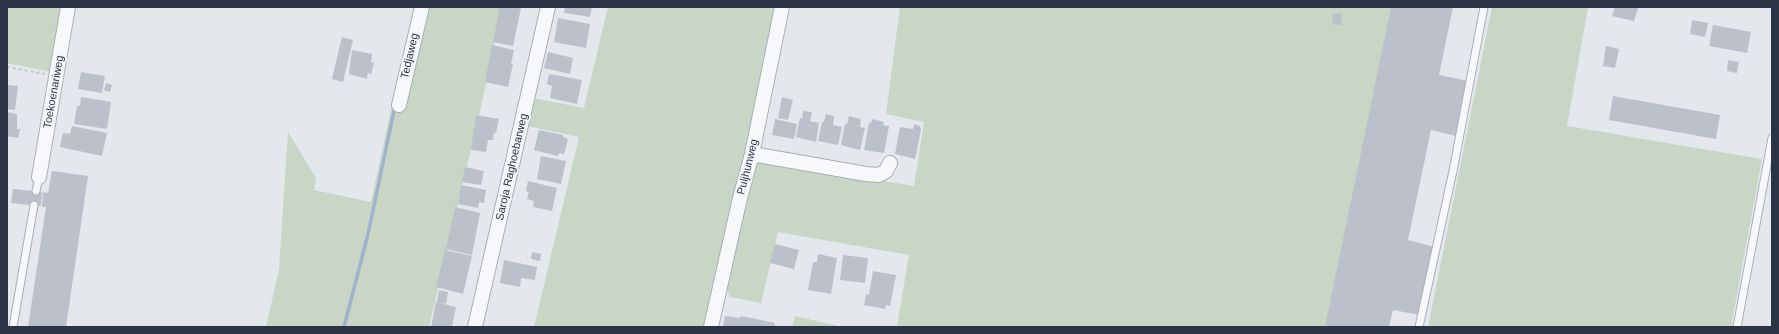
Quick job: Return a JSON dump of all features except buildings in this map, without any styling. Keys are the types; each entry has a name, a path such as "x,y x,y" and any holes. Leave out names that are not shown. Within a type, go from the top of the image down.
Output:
{"street":[{"name":"Toekoenariweg","path":"39,177 58,77 68,7"},
{"name":"Tedjaweg","path":"399,105 422,7"},
{"name":"Saroja Raghoebarweg","path":"475,327 548,7"},
{"name":"Puljhunweg","path":"711,327 740,198 752,154 782,7"},
{"path":"752,154 879,175 886,171 890,163"}],"lane":[{"path":"1419,327 1453,171 1484,7"},
{"path":"1737,327 1772,138"},
{"path":"36,191 39,177"},
{"path":"13,327 34,205"}],"path":[{"path":"7,68 58,77"}],"green space":[{"path":"7,7 62,7 52,72 7,63"},
{"path":"419,7 502,7 480,111 429,327 266,327 279,269 288,132 316,178 314,190 371,202 404,49 409,50"},
{"path":"608,7 778,7 743,171 704,327 534,327 579,137 527,126 533,98 584,108"},
{"path":"900,7 1393,7 1328,327 897,327 909,255 778,232 761,303 730,297 725,287 756,160 914,186 924,122 886,114"},
{"path":"1492,7 1588,7 1567,126 1762,159 1731,327 1428,327"},
{"path":"795,316 843,327 792,327"}],"waterway":[{"path":"344,327 368,234 395,106"}]}
